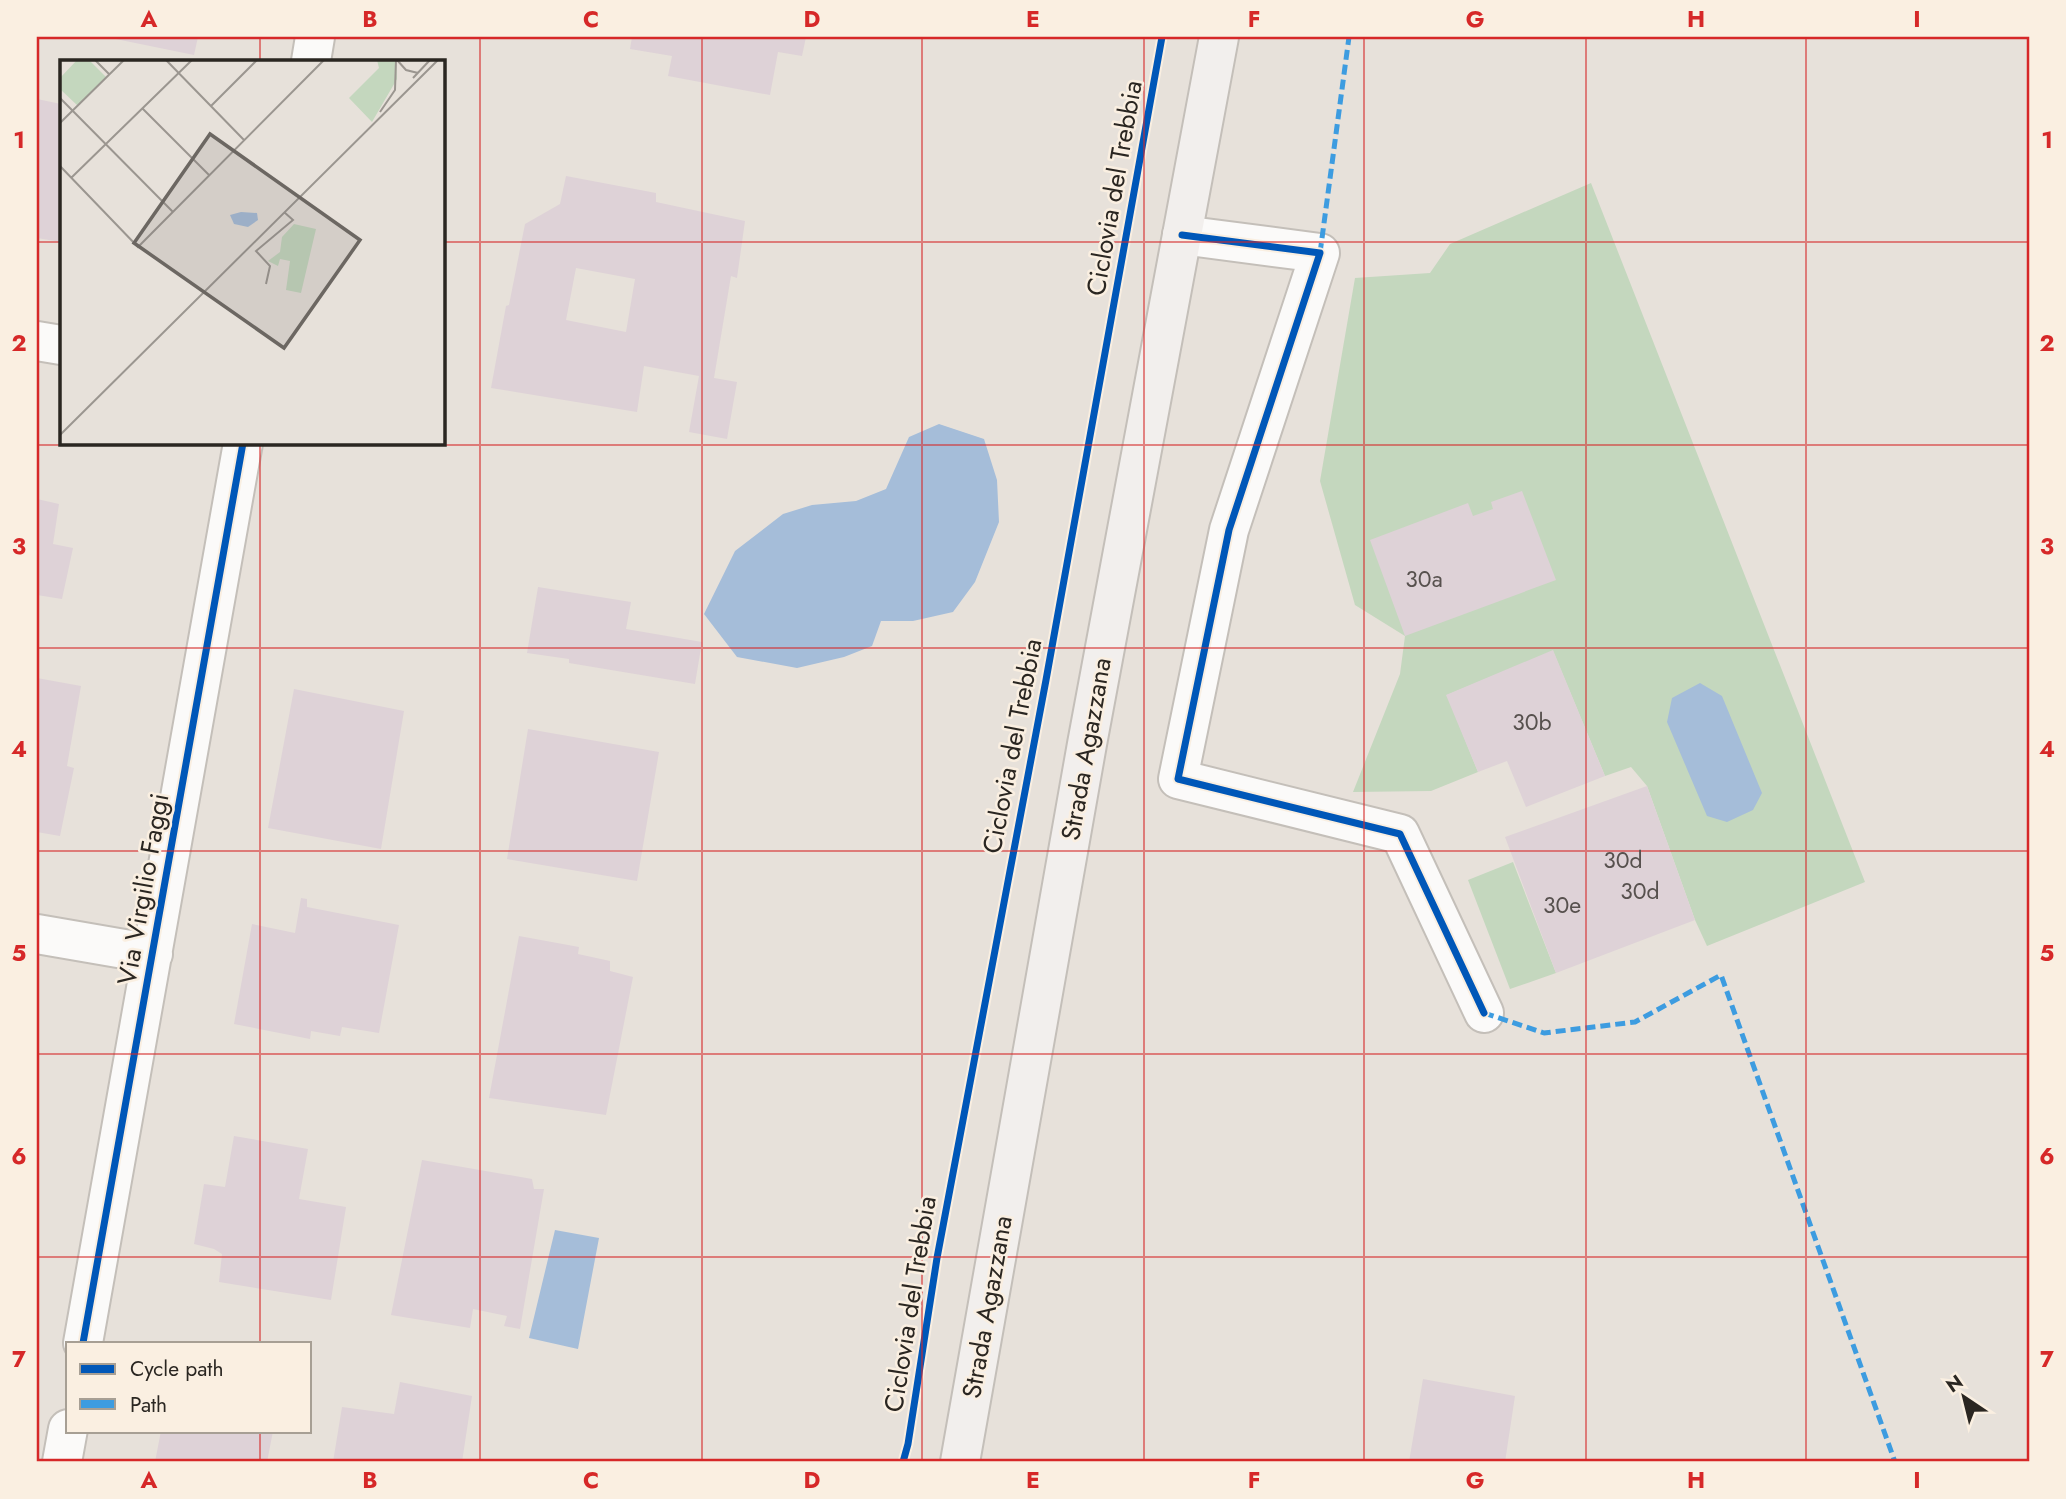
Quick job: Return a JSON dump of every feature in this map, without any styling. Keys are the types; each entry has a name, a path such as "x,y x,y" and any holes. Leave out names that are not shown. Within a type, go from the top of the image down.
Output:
{"main road":[{"name":"Strada Agazzana","path":"960,1462 1087,744 1219,37"}],"street":[{"path":"311,60 315,37"},
{"path":"1182,235 1320,253 1229,530 1178,779 1400,834 1483,1013"},
{"path":"37,341 60,345"},
{"name":"Via Virgilio Faggi","path":"83,1342 243,444"},
{"path":"37,934 153,954"},
{"path":"62,1462 67,1432"}],"green space":[{"path":"1591,183 1865,882 1707,946 1695,920 1647,786 1631,767 1605,776 1553,651 1447,695 1478,772 1431,791 1353,792 1400,674 1405,636 1355,605 1320,481 1355,278 1430,273 1450,244"},
{"path":"1513,862 1556,973 1510,989 1468,880"}],"water":[{"path":"939,424 984,439 997,480 999,522 975,582 953,612 913,621 881,621 872,646 844,657 797,668 737,657 704,614 735,551 783,514 812,505 856,501 886,489 909,437"},
{"path":"1700,683 1722,696 1762,793 1753,810 1727,822 1707,816 1667,722 1672,698"},
{"path":"555,1230 599,1238 578,1349 529,1338"}],"building":[{"path":"106,37 198,37 194,55"},
{"path":"632,37 806,37 802,56 778,52 770,95 668,76 672,56 630,49"},
{"path":"37,99 60,104 60,242 37,238"},
{"path":"566,176 656,193 656,202 745,221 737,278 731,276 714,378 737,382 727,439 689,432 699,376 644,366 637,412 491,388 525,224 560,204","holes":["576,268 635,279 626,332 566,320"]},
{"path":"1522,491 1556,580 1405,636 1370,540 1468,503 1473,516 1493,509 1491,502"},
{"path":"37,499 59,504 53,544 73,548 62,599 37,595"},
{"path":"538,587 631,602 626,629 702,642 695,684 569,663 569,659 527,653"},
{"path":"1553,650 1605,776 1526,807 1507,761 1478,772 1446,695"},
{"path":"37,678 81,686 67,766 74,768 60,836 37,832"},
{"path":"294,689 404,711 381,849 268,828"},
{"path":"528,729 659,752 637,881 507,859"},
{"path":"1647,786 1695,920 1556,973 1505,837"},
{"path":"301,898 307,899 307,907 399,925 379,1033 342,1027 340,1036 311,1031 310,1039 234,1024 252,924 295,933"},
{"path":"519,936 579,947 578,954 610,961 610,971 633,977 606,1115 489,1098"},
{"path":"234,1136 308,1149 299,1199 346,1207 331,1300 219,1282 222,1254 194,1244 204,1184 225,1187"},
{"path":"422,1160 532,1179 534,1189 544,1189 520,1329 504,1326 507,1316 473,1309 470,1328 391,1315"},
{"path":"1423,1379 1515,1396 1505,1462 1409,1462"},
{"path":"400,1382 472,1396 462,1462 333,1462 342,1407 394,1414"},
{"path":"161,1432 273,1432 267,1462 155,1462"}],"marked path":[{"path":"1320,253 1349,37"},
{"path":"1484,1013 1544,1033 1635,1022 1721,975 1895,1462"}],"cycle path":[{"name":"Ciclovia del Trebbia","path":"903,1462 937,1258 1046,680 1162,37"},
{"path":"1182,235 1320,253 1229,530 1178,779 1400,834 1484,1013"},
{"path":"83,1342 243,444"}]}
